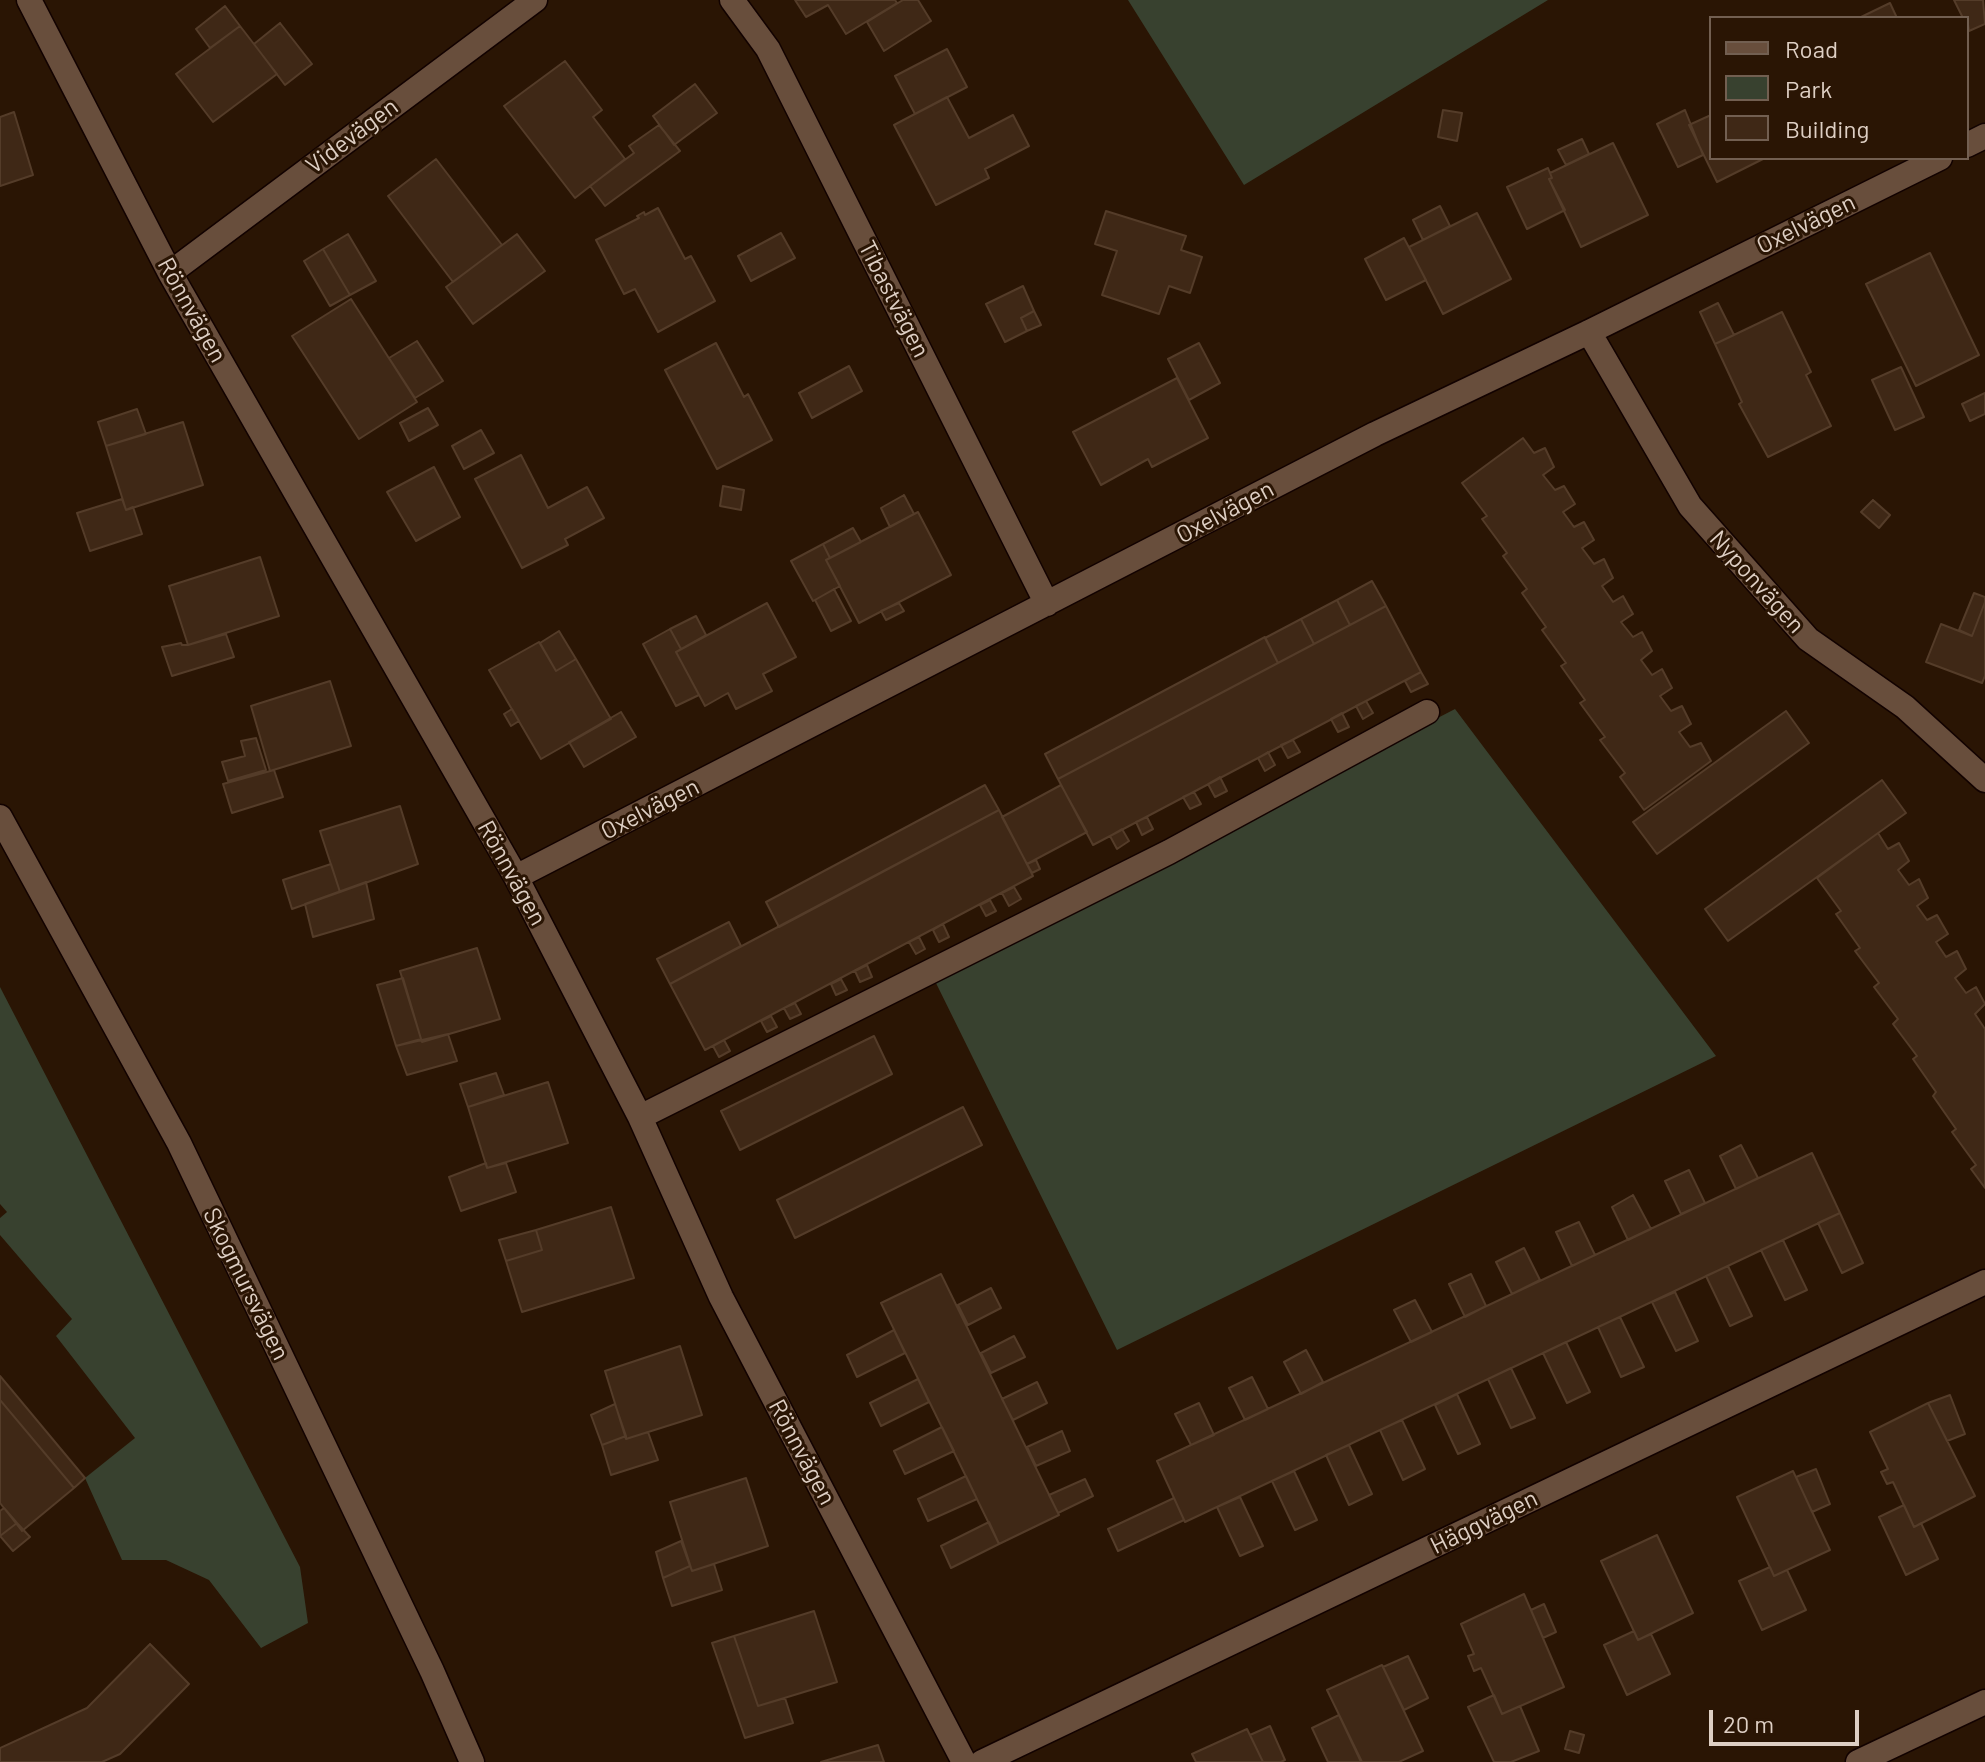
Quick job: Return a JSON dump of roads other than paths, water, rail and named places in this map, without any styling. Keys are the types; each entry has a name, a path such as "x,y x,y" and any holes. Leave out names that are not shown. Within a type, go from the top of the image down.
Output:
{"street":[{"name":"Rönnvägen","path":"29,0 170,273 516,877 640,1117 721,1297 964,1762"},
{"name":"Videvägen","path":"170,273 535,0"},
{"name":"Tibastvägen","path":"732,0 768,49 1047,604"},
{"name":"Oxelvägen","path":"516,877 1375,434 1936,160"},
{"name":"Nyponvägen","path":"1589,332 1690,506 1808,639 1905,707 1985,780"},
{"path":"640,1117 1169,852 1427,712"},
{"name":"Skogmursvägen","path":"0,817 179,1143 425,1657 472,1762"},
{"name":"Häggvägen","path":"982,1762 1985,1282"},
{"path":"1858,1762 1985,1702"}]}
